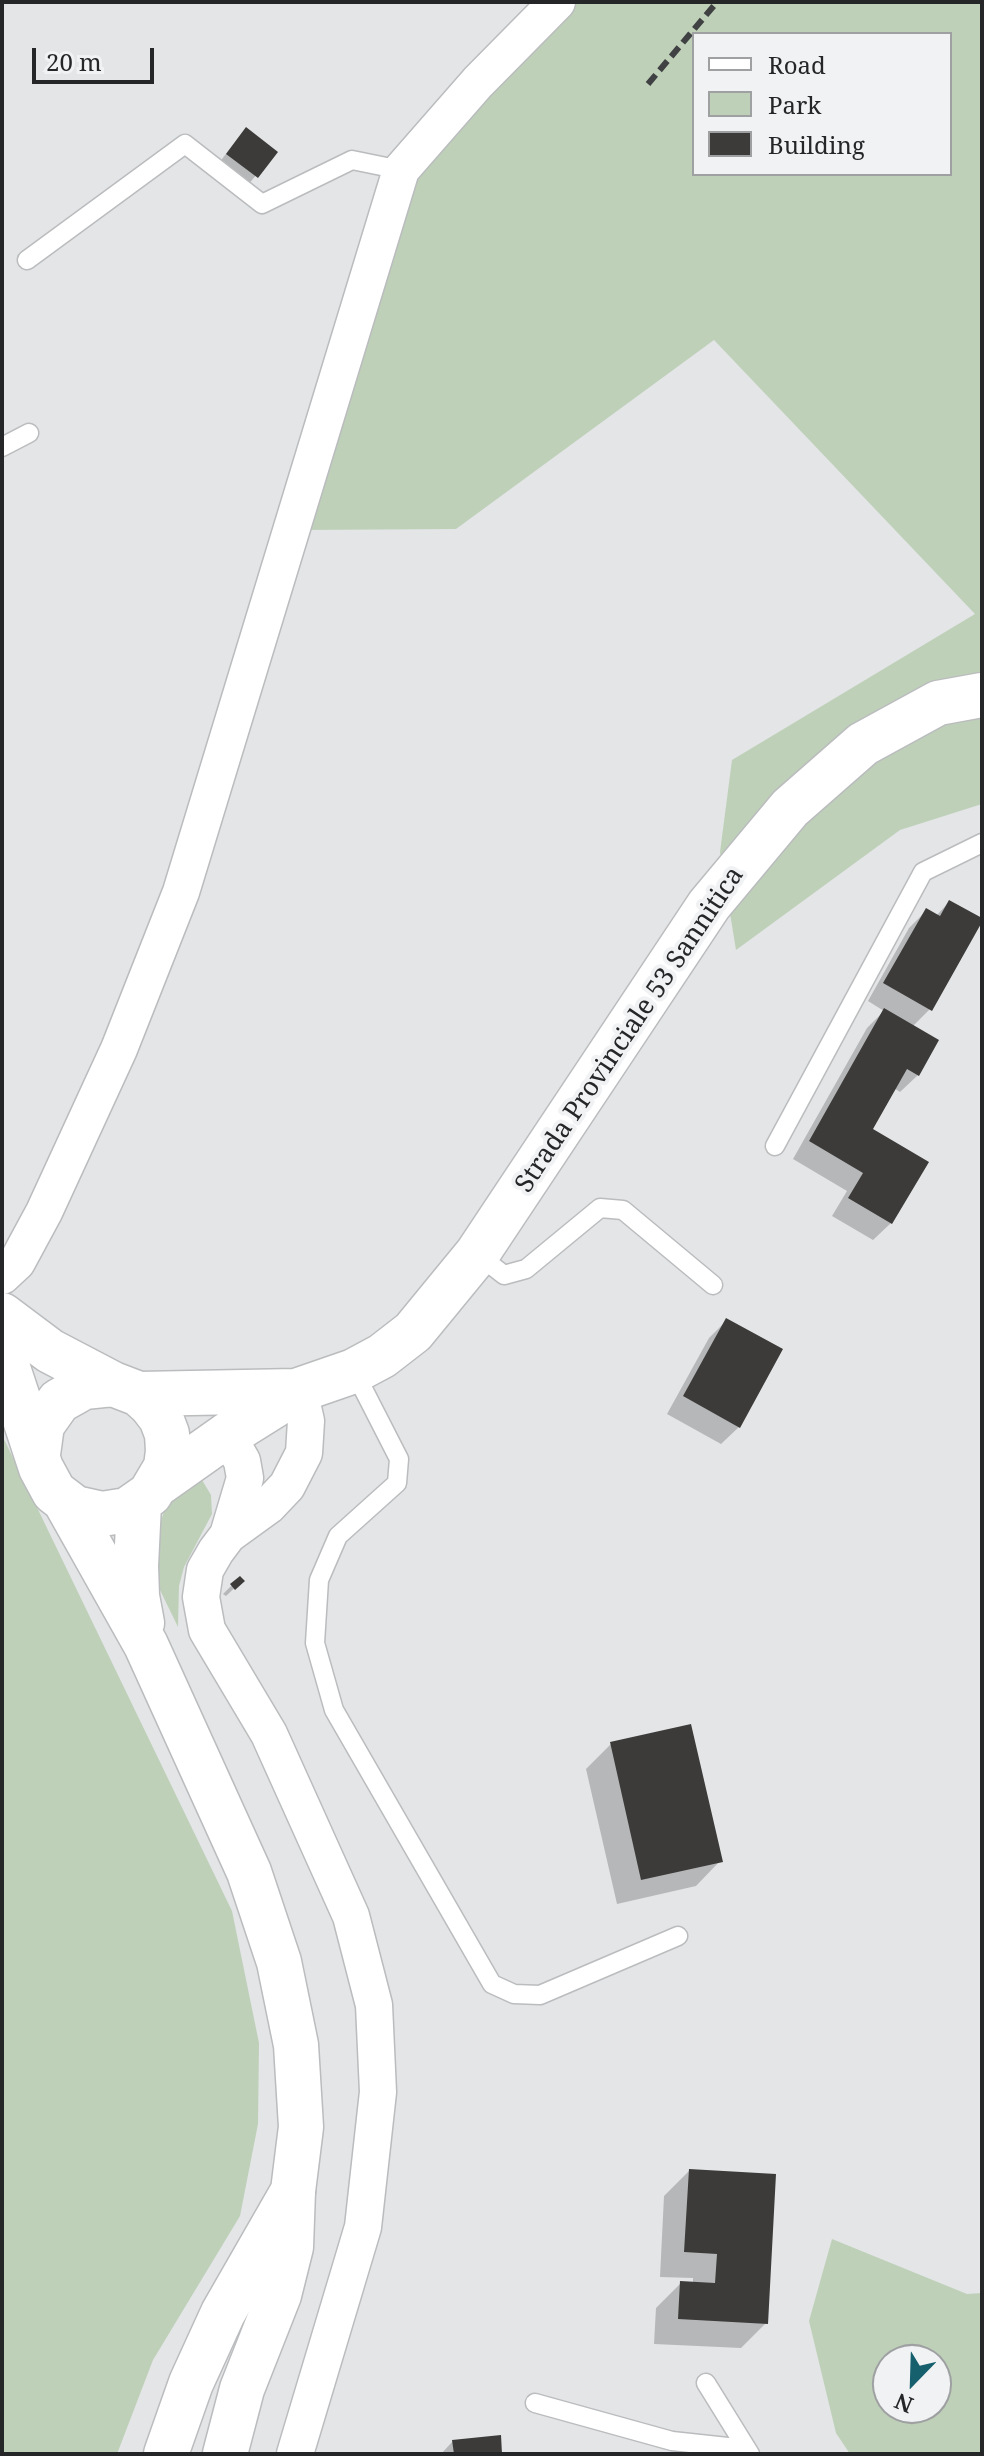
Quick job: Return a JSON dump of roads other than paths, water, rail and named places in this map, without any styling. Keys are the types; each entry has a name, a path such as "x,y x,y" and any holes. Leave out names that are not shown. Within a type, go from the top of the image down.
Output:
{"main road":[{"name":"Strada Provinciale 53 Sannitica","path":"65,1501 88,1513 114,1514 149,1494 227,1435 299,1390 354,1371 382,1356 413,1332 477,1254 709,905 790,808 863,744 938,703 982,695"},
{"name":"Strada Provinciale 53 Sannitica","path":"2,1315 50,1351 151,1405 161,1418 167,1434 167,1459 149,1494"},
{"path":"2,1350 46,1481 65,1501 146,1645 249,1872 279,1962 296,2045 301,2127 293,2191 291,2247 279,2295 242,2389 225,2454"},
{"name":"Strada Provinciale 53 Sannitica","path":"38,1454 42,1425 59,1401 84,1387 299,1390"},
{"path":"146,1645 136,1581 149,1494"},
{"path":"166,2454 191,2383 223,2313 293,2191"}],"street":[{"path":"2,1276 17,1262 50,1198 119,1049 181,892 401,170 478,82 557,2"},
{"path":"228,1535 268,1506 287,1486 304,1453 306,1421 299,1390"},
{"path":"227,1435 242,1461 245,1478 228,1535 205,1570 201,1597 207,1630 269,1734 351,1916 374,2005 378,2092 363,2227 295,2454"}],"lane":[{"path":"27,260 185,144 262,204 352,160 401,170"},
{"path":"2,447 29,433"},
{"path":"775,1146 923,872 982,843"},
{"path":"477,1254 504,1275 526,1269 600,1208 623,1210 713,1285"},
{"path":"354,1371 399,1459 397,1483 338,1536 319,1580 315,1643 334,1710 492,1984 514,1994 540,1995 678,1936"},
{"path":"706,2383 748,2451"},
{"path":"535,2403 672,2441 748,2451"}],"railway":[{"path":"648,84 717,2"}]}
